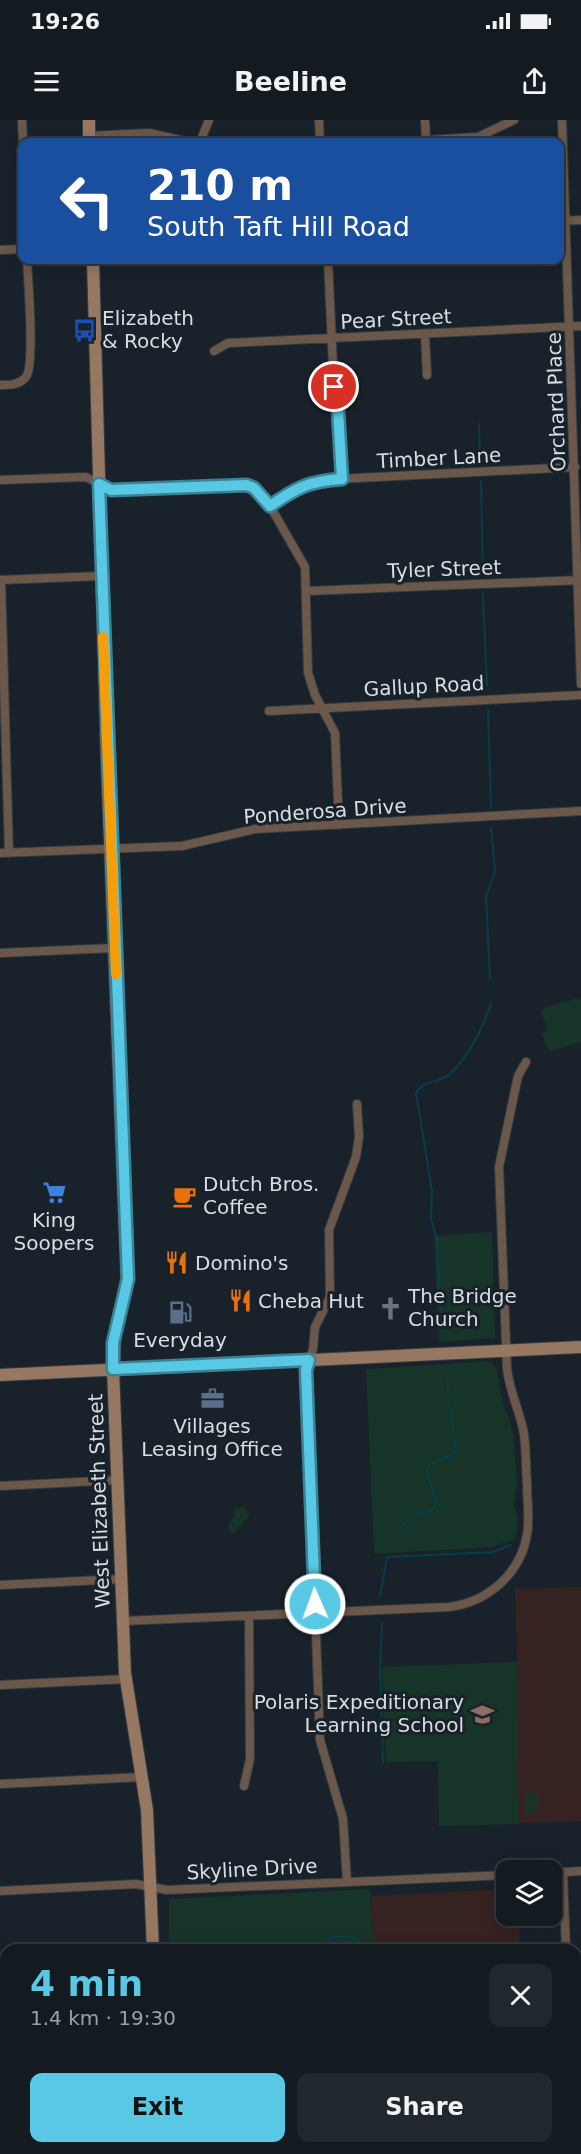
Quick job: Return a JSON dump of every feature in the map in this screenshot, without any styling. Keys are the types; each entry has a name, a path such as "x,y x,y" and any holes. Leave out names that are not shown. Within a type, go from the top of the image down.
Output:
{"main road":[{"path":"88,120 89,138"},
{"name":"West Elizabeth Street","path":"93,264 101,576 128,1279 113,1343 113,1369 126,1679 147,1810 153,1944"},
{"path":"0,1375 581,1347"}],"street":[{"path":"22,120 23,138"},
{"path":"202,138 209,120"},
{"path":"319,120 320,138"},
{"path":"426,120 426,138"},
{"path":"465,138 478,137 514,120"},
{"name":"Orchard Place","path":"562,120 562,138"},
{"path":"99,138 149,133 171,138"},
{"path":"564,221 581,220"},
{"name":"Orchard Place","path":"564,248 570,327 581,684"},
{"path":"0,250 18,249"},
{"path":"0,385 22,381 31,365 27,264"},
{"path":"328,264 342,479"},
{"name":"Pear Street","path":"214,351 228,344 581,326"},
{"path":"425,334 427,375"},
{"name":"Timber Lane","path":"270,506 304,484 318,480 575,467"},
{"path":"0,480 86,477 111,490 247,485 254,488 270,506 302,557 308,591 308,673 333,726 336,741 339,825"},
{"path":"5,853 0,580 101,576"},
{"name":"Tyler Street","path":"308,591 579,580"},
{"name":"Gallup Road","path":"268,711 581,695"},
{"name":"Ponderosa Drive","path":"5,853 182,846 255,829 581,811"},
{"path":"0,953 114,948"},
{"path":"123,1620 465,1605 490,1592 512,1571 525,1545 528,1521 524,1433 508,1384 499,1167 518,1076 526,1062"},
{"path":"347,1882 343,1819 320,1740 306,1370 315,1327 330,1297 331,1221 357,1157 357,1104"},
{"path":"0,1486 118,1480"},
{"path":"0,1586 122,1579"},
{"path":"244,1786 250,1759 249,1616"},
{"path":"0,1685 126,1679"},
{"path":"0,1784 142,1778"},
{"path":"566,1944 563,1872 581,1872"},
{"name":"Skyline Drive","path":"0,1891 136,1884 168,1890 496,1875"}],"shaded area":[{"name":"Polaris Expeditionary Learning School","path":"581,1587 581,1821 439,1826 438,1761 386,1762 382,1667 517,1662 515,1589"},
{"path":"496,1890 496,1926 519,1926 520,1944 374,1944 371,1896"}],"green space":[{"path":"578,998 581,1000 581,1042 551,1051 547,1048 542,1034 547,1029 541,1013 543,1008"},
{"path":"492,1232 495,1338 439,1342 434,1236"},
{"path":"490,1361 497,1369 502,1400 513,1431 517,1482 514,1503 518,1524 515,1539 493,1547 374,1554 366,1369"},
{"path":"243,1507 250,1515 233,1534 229,1531 229,1522 234,1518 235,1509"},
{"path":"517,1662 518,1762 516,1762 519,1824 439,1826 438,1761 386,1762 382,1667"},
{"path":"526,1793 538,1793 538,1813 526,1814"},
{"path":"370,1889 374,1944 169,1944 169,1899"}],"waterway":[{"path":"479,424 480,461"},
{"path":"481,481 483,574"},
{"path":"483,593 487,686"},
{"path":"488,710 491,808"},
{"path":"490,979 486,897 495,871 491,827"},
{"path":"442,1337 437,1239 431,1219 432,1191 416,1093 423,1086 447,1076 458,1066 475,1040 491,1003"},
{"path":"447,1379 448,1390"},
{"path":"401,1527 413,1514 431,1512 436,1503 427,1472 430,1464 450,1456 456,1450 449,1403"},
{"path":"380,1597 387,1557 493,1552 511,1545"},
{"path":"382,1623 380,1667 383,1762"},
{"path":"323,1944 326,1940 338,1936 349,1937 361,1944"}],"slow traffic":[{"path":"103,637 116,974"}],"place":[{"name":"Elizabeth & Rocky","path":"84,330"},
{"name":"King Soopers","path":"54,1192"},
{"name":"Dutch Bros. Coffee","path":"185,1196"},
{"name":"Domino's","path":"177,1263"},
{"name":"Cheba Hut","path":"240,1301"},
{"name":"The Bridge Church","path":"390,1308"},
{"name":"Everyday","path":"180,1312"},
{"name":"Villages Leasing Office","path":"212,1398"},
{"name":"Polaris Expeditionary Learning School","path":"482,1714"}],"route":[{"path":"315,1604 306,1370 309,1360 113,1369 113,1343 128,1279 107,763 99,484 111,490 247,485 254,488 270,506 304,484 318,480 342,479 338,410 334,387"}]}
